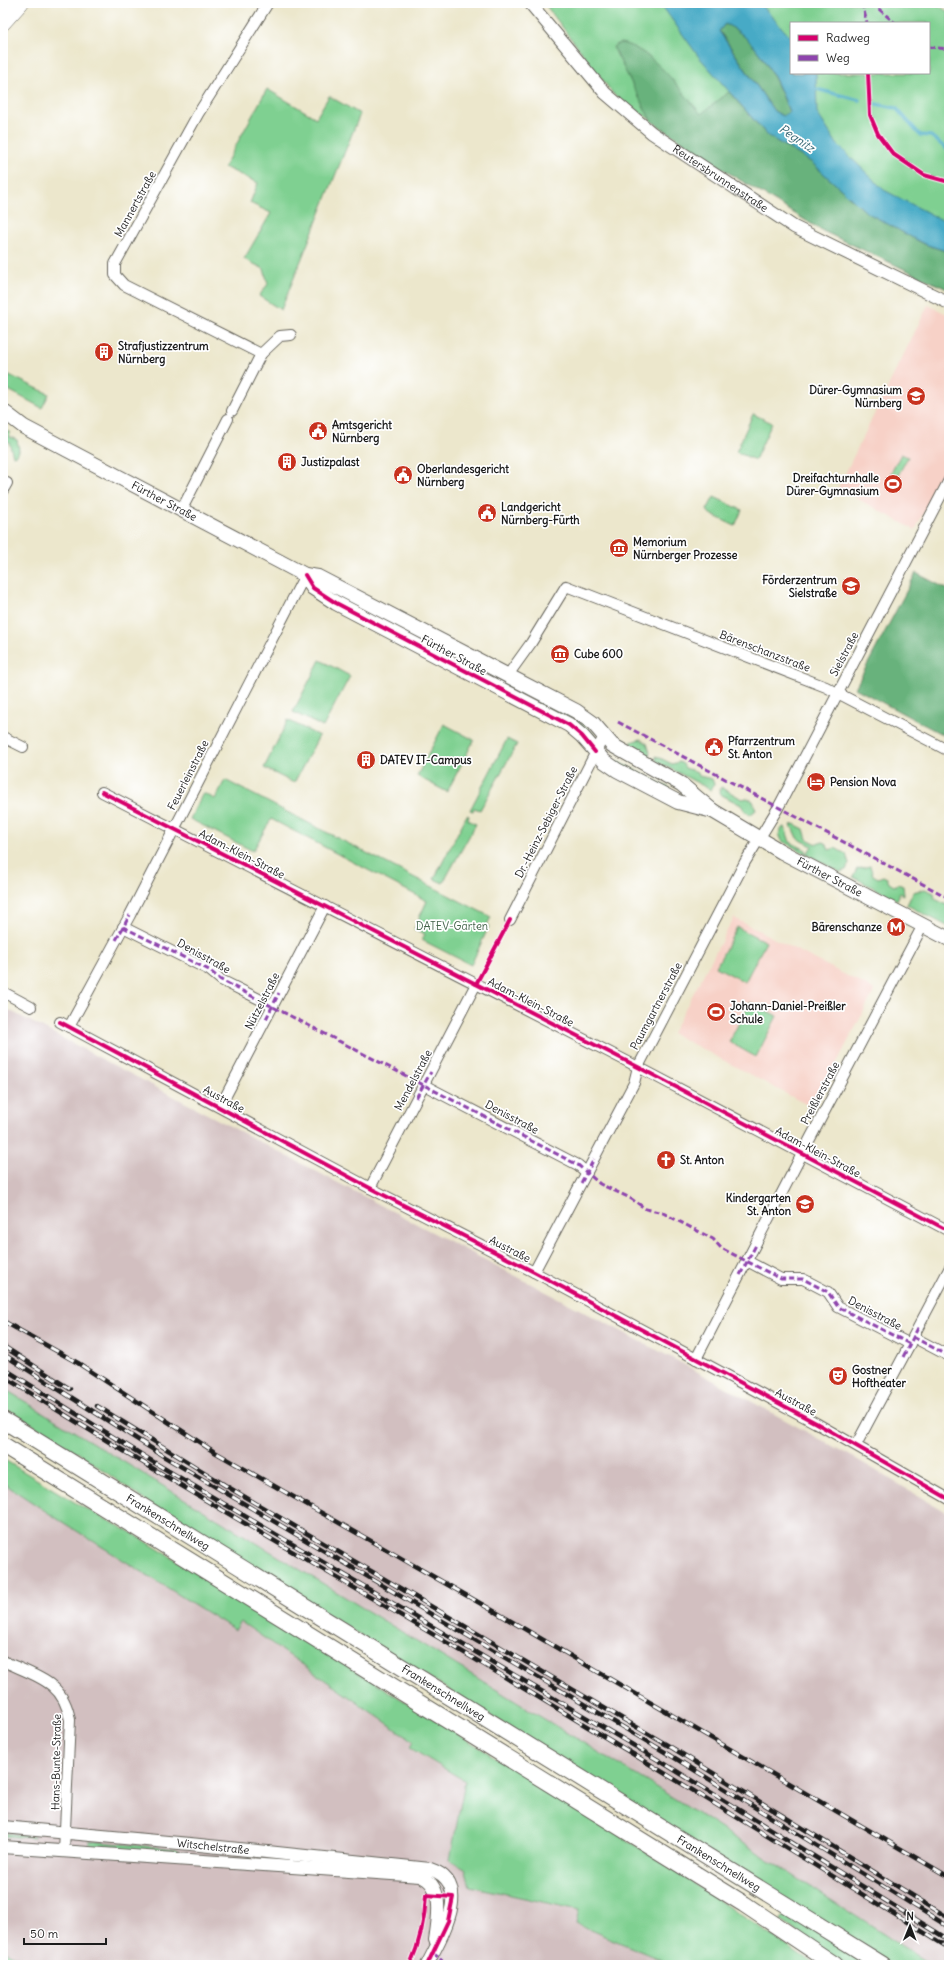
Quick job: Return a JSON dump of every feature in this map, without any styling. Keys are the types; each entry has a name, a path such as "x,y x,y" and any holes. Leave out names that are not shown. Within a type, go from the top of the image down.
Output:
{"highway":[{"name":"Frankenschnellweg","path":"3,1420 883,1965"},
{"name":"Frankenschnellweg","path":"3,1445 744,1904 835,1965"}],"main road":[{"path":"3,23 21,3"},
{"name":"Fürther Straße","path":"3,411 24,427 305,575 318,577 583,715 609,742 620,750 681,784 713,811 760,838 949,939"},
{"name":"Fürther Straße","path":"3,421 24,427"},
{"name":"Fürther Straße","path":"305,575 313,588 336,603 562,721 575,730 595,752 612,767 678,802 713,811"}],"street":[{"name":"Mannertstraße","path":"261,354 124,285 115,275 115,264 198,114 268,3"},
{"name":"Reutersbrunnenstraße","path":"530,3 606,93 652,133 799,230 949,304"},
{"path":"182,509 261,354 280,336 291,335"},
{"name":"Sielstraße","path":"760,838 778,808 949,480"},
{"name":"Feuerleinstraße","path":"64,1024 123,927 305,575"},
{"name":"Bärenschanzstraße","path":"508,675 531,644 566,586 837,693 949,751"},
{"name":"Dr.-Heinz-Sebiger-Straße","path":"510,920 604,736"},
{"path":"3,737 23,747"},
{"name":"Adam-Klein-Straße","path":"102,792 638,1067 949,1231"},
{"name":"Paumgartnerstraße","path":"534,1272 634,1083 638,1067 745,862 760,838"},
{"name":"Nützelstraße","path":"220,1107 325,906"},
{"name":"Preißlerstraße","path":"696,1359 923,925"},
{"name":"Denisstraße","path":"123,927 209,970 221,980 273,1006"},
{"name":"Mendelstraße","path":"370,1188 476,984"},
{"path":"3,992 31,1007"},
{"name":"Austraße","path":"64,1024 370,1188 534,1272 856,1445 949,1499"},
{"name":"Denisstraße","path":"424,1085 578,1165 587,1173"},
{"name":"Denisstraße","path":"747,1262 781,1279 803,1279 828,1292 838,1307 911,1341 949,1356"},
{"path":"856,1445 949,1269"},
{"name":"Hans-Bunte-Straße","path":"3,1661 51,1684 59,1690 68,1706 70,1720 64,1851"},
{"name":"Witschelstraße","path":"3,1827 65,1832 421,1872"},
{"name":"Witschelstraße","path":"3,1847 421,1872"},
{"path":"421,1872 437,1871 449,1881 452,1891 448,1921 427,1965"}],"shaded area":[{"name":"Dürer-Gymnasium Nürnberg","path":"928,305 949,315 949,462 915,530 838,488"},
{"name":"Johann-Daniel-Preißler Schule","path":"734,918 875,990 813,1108 672,1033"},
{"path":"3,1007 676,1360 858,1460 949,1514 949,1965 931,1965 680,1802 3,1388"},
{"path":"3,1483 235,1630 240,1622 413,1741 410,1749 465,1781 450,1859 465,1868 470,1886 579,1910 576,1924 673,1965 3,1965"}],"green space":[{"path":"544,3 936,3 949,13 949,290 823,231 732,175 614,95"},
{"path":"726,24 738,31 748,40 765,62 789,112 783,116 774,111 719,30"},
{"path":"620,43 632,46 654,61 675,82 701,114 729,92 768,136 811,162 866,212 924,244 949,252 949,290 823,231 732,175 651,121 613,47"},
{"path":"267,89 316,118 329,96 360,114 281,310 259,296 268,284 264,269 244,259 271,213 250,203 258,183 224,167"},
{"path":"3,372 49,394 42,408 3,387"},
{"path":"753,414 772,423 755,460 736,452"},
{"path":"3,430 9,432 10,437 17,440 19,449 16,455 13,456 9,442 3,439"},
{"path":"901,454 908,457 896,479 890,475"},
{"path":"714,497 742,510 735,526 710,514 707,510"},
{"path":"916,573 949,590 949,738 855,688"},
{"path":"385,619 524,692 522,696 383,623"},
{"path":"320,660 350,676 323,727 293,712"},
{"path":"538,699 579,721 595,735 590,739 536,703"},
{"path":"288,720 319,736 294,783 264,768"},
{"path":"444,724 474,740 447,792 417,776"},
{"path":"507,739 517,744 480,810 474,808 473,811 470,810"},
{"path":"640,739 647,743 650,753 648,757 635,750 631,742"},
{"path":"656,756 672,764 679,762 683,764 685,768 698,772 699,776 712,779 714,784 711,790 656,761"},
{"path":"618,761 670,788 668,792 616,765"},
{"name":"DATEV-Gärten","path":"225,780 491,917 487,925 489,926 471,965 422,940 425,934 414,929 427,901 271,819 253,851 190,819 203,793 215,799"},
{"path":"721,787 742,799 747,798 753,801 756,810 750,815 741,805 720,794 719,792"},
{"path":"467,815 469,816 468,820 476,824 443,883 434,879"},
{"path":"794,824 804,829 807,839 817,844 823,842 826,843 829,850 835,848 846,854 849,863 846,870 840,872 782,841 779,834 782,828 785,827 790,842 806,850 807,854 812,846 797,838 791,825"},
{"path":"870,866 873,875 878,878 883,876 887,878 889,883 894,886 898,884 903,886 904,895 900,893 897,900 853,877 857,869"},
{"path":"925,889 934,893 935,899 947,905 949,927 907,905 913,892"},
{"path":"737,927 766,942 745,982 716,967"},
{"path":"750,1002 777,1016 756,1057 729,1042"},
{"path":"3,1388 680,1802 931,1965 891,1965 884,1961 147,1502 83,1456 3,1406"},
{"path":"3,1459 81,1506 134,1534 610,1828 816,1965 673,1965 576,1924 579,1910 470,1886 465,1868 450,1860 465,1781 410,1748 413,1741 241,1622 235,1630 3,1483"},
{"path":"3,1833 34,1836 34,1838 3,1836"},
{"path":"89,1841 177,1849 178,1851 176,1854 89,1848"},
{"path":"786,1913 872,1965 845,1965 781,1921"},
{"path":"3,1950 33,1965 10,1965 3,1961"}],"water":[{"name":"Pegnitz","path":"660,3 760,3 790,37 790,74 816,74 817,113 837,144 884,190 940,219 949,221 949,252 924,244 866,212 811,162 768,136 699,57","holes":["725,24 736,30 747,39 765,61 773,74 789,112 783,116 774,111 719,31"]}],"waterway":[{"path":"812,88 859,100"},
{"path":"876,104 896,108 920,135 931,136 949,151"}],"railway":[{"path":"3,1321 78,1363 213,1451 499,1614 949,1877"},
{"path":"3,1346 70,1389"},
{"path":"3,1354 165,1457 670,1755 949,1927"},
{"path":"3,1368 155,1463 665,1764 949,1940"},
{"path":"3,1376 193,1493 449,1644 786,1847 949,1948"},
{"path":"97,1406 228,1487 674,1749 949,1918"}],"marked path":[{"path":"862,3 867,22"},
{"path":"872,3 894,22"},
{"path":"930,47 949,49"},
{"path":"618,722 949,898"},
{"path":"116,940 130,915"},
{"path":"123,927 209,970 221,980 578,1165 600,1184 630,1198 646,1209 663,1213 713,1239 721,1248 781,1279 803,1279 828,1292 838,1307 910,1344"},
{"path":"266,1019 279,993"},
{"path":"416,1098 431,1072"},
{"path":"581,1183 594,1159"},
{"path":"740,1275 756,1245"},
{"path":"903,1357 919,1326"},
{"path":"913,1337 949,1356"},
{"path":"433,1953 447,1965"}],"cycle path":[{"path":"868,74 870,115 878,134 893,154 924,175 949,182"},
{"path":"305,575 313,588 336,603 569,725 582,736 595,752"},
{"path":"102,792 638,1067 949,1231"},
{"path":"476,984 510,920"},
{"path":"60,1022 370,1188 534,1272 816,1423 949,1499"},
{"path":"410,1965 417,1948 421,1931 426,1895 453,1897 448,1921 427,1965"}],"place":[{"name":"Strafjustizzentrum Nürnberg","path":"104,352"},
{"name":"Dürer-Gymnasium Nürnberg","path":"916,396"},
{"name":"Amtsgericht Nürnberg","path":"318,431"},
{"name":"Justizpalast","path":"287,462"},
{"name":"Oberlandesgericht Nürnberg","path":"403,475"},
{"name":"Dreifachturnhalle Dürer-Gymnasium","path":"893,484"},
{"name":"Landgericht Nürnberg-Fürth","path":"487,513"},
{"name":"Memorium Nürnberger Prozesse","path":"619,548"},
{"name":"Förderzentrum Sielstraße","path":"851,586"},
{"name":"Cube 600","path":"560,654"},
{"name":"Pfarrzentrum St. Anton","path":"714,747"},
{"name":"DATEV IT-Campus","path":"366,760"},
{"name":"Pension Nova","path":"816,782"},
{"name":"Bärenschanze","path":"896,927"},
{"name":"Johann-Daniel-Preißler Schule","path":"716,1012"},
{"name":"St. Anton","path":"666,1160"},
{"name":"Kindergarten St. Anton","path":"805,1204"},
{"name":"Gostner Hoftheater","path":"838,1376"}]}
